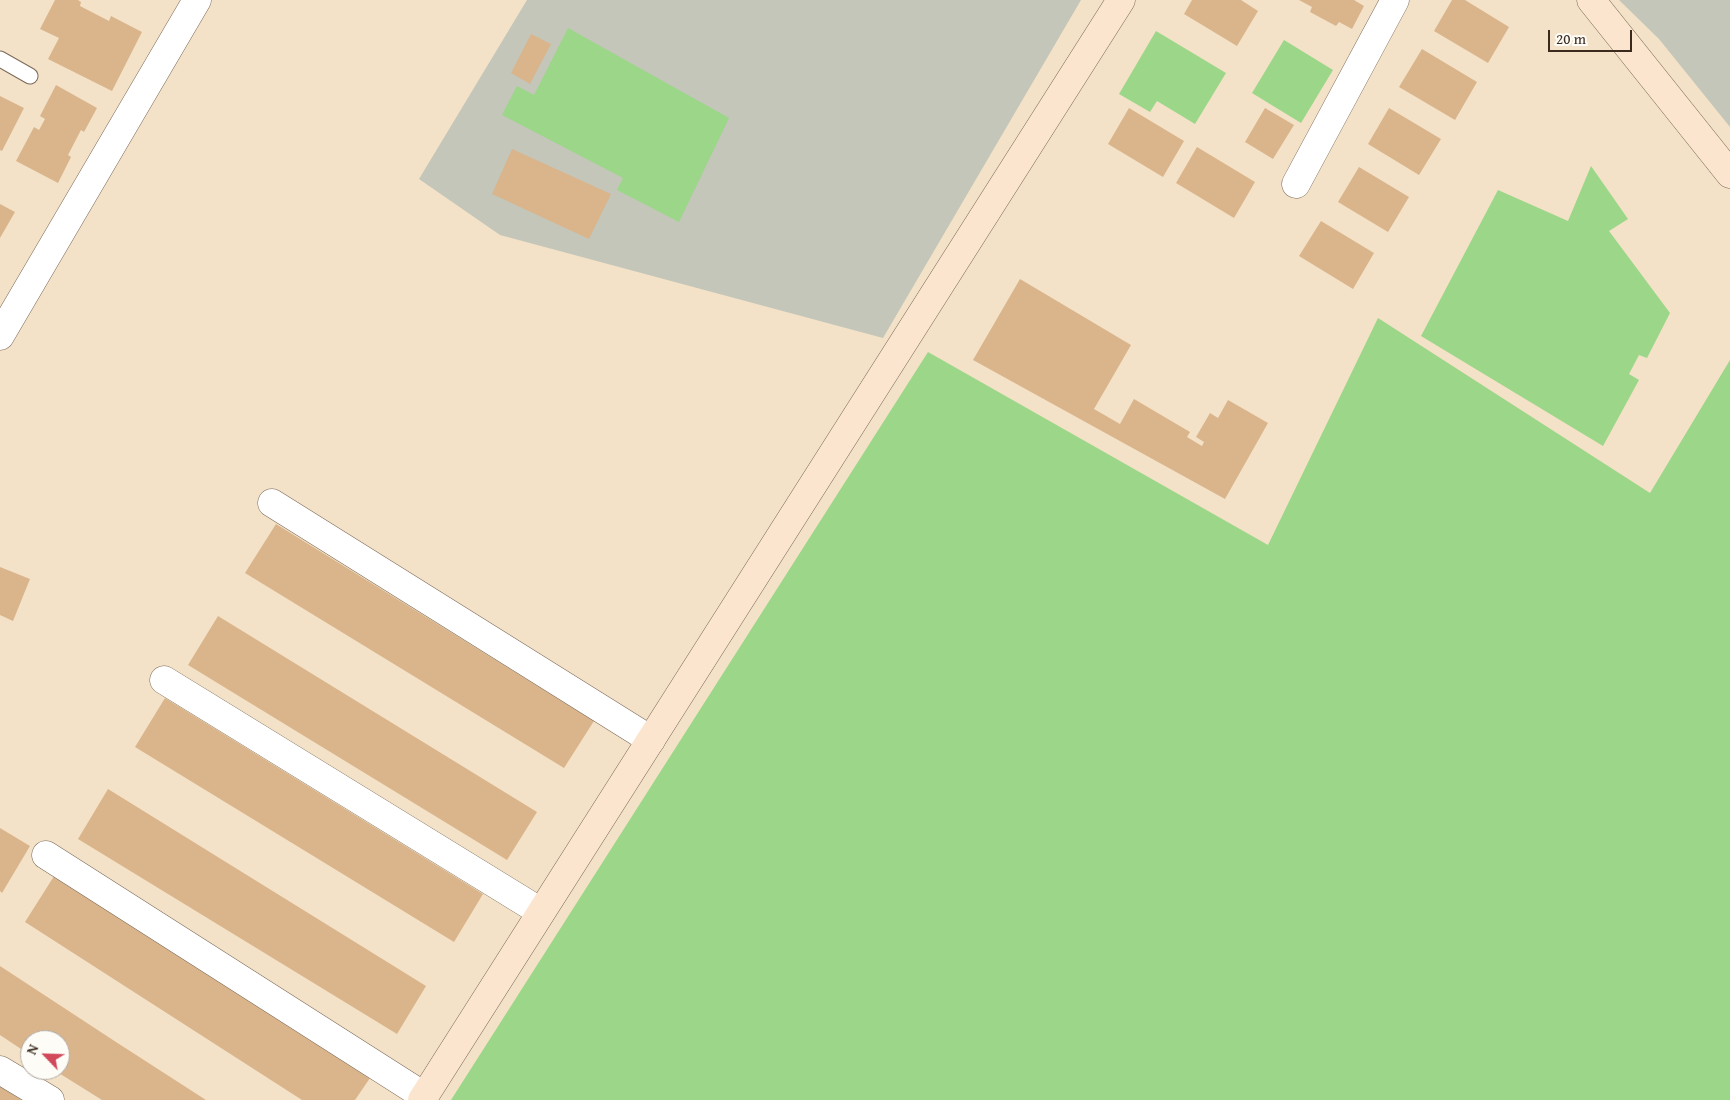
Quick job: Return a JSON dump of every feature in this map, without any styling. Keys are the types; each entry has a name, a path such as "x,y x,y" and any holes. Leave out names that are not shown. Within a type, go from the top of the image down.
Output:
{"street":[{"path":"0,336 197,0"},
{"path":"46,855 423,1098 1120,0"},
{"path":"1296,184 1395,0"},
{"path":"1591,0 1730,174"},
{"path":"272,503 651,740"},
{"path":"164,680 541,912"},
{"path":"0,1070 50,1100"}],"lane":[{"path":"0,59 30,76"}],"shaded area":[{"path":"527,0 1081,0 883,338 500,235 419,179"},
{"path":"1619,0 1730,0 1730,127 1659,39"}],"green space":[{"path":"568,28 729,118 679,222 617,190 623,178 502,115 517,86 534,95"},
{"path":"1156,31 1226,73 1195,124 1157,101 1150,112 1119,94"},
{"path":"1284,40 1333,70 1301,123 1252,93"},
{"path":"1591,166 1628,219 1609,231 1670,313 1647,358 1639,355 1629,374 1639,380 1603,446 1421,336 1498,190 1568,221"},
{"path":"1378,318 1650,493 1730,360 1730,1100 451,1100 928,352 1268,545"}],"building":[{"path":"55,0 78,0 81,2 80,6 109,21 111,16 142,32 112,91 48,59 59,38 40,29"},
{"path":"1192,0 1241,0 1258,11 1237,46 1184,14"},
{"path":"1299,0 1354,0 1364,6 1352,29 1339,22 1336,26 1310,12 1312,7"},
{"path":"1452,0 1465,0 1509,27 1488,63 1434,31"},
{"path":"531,34 551,44 530,84 511,73"},
{"path":"1422,49 1477,82 1455,120 1399,87"},
{"path":"56,85 97,108 84,132 81,130 68,155 71,157 58,183 16,161 34,127 39,130 45,119 40,116"},
{"path":"0,96 24,108 2,151 0,150"},
{"path":"1129,108 1184,141 1163,177 1108,144"},
{"path":"1265,108 1294,125 1273,159 1245,142"},
{"path":"1389,108 1441,139 1419,175 1368,144"},
{"path":"1197,147 1255,182 1234,218 1176,183"},
{"path":"512,149 611,194 589,239 492,194"},
{"path":"1359,167 1409,197 1388,232 1338,202"},
{"path":"0,204 15,212 0,238"},
{"path":"1321,221 1374,253 1353,289 1299,256"},
{"path":"1020,279 1131,345 1094,409 1120,424 1134,399 1190,432 1187,437 1202,446 1204,442 1196,437 1210,413 1218,418 1228,400 1268,423 1225,499 973,360"},
{"path":"276,524 594,721 564,768 245,573"},
{"path":"0,567 30,579 13,621 0,615"},
{"path":"218,616 537,812 507,860 188,665"},
{"path":"165,698 483,894 454,942 135,747"},
{"path":"108,789 426,986 397,1034 78,839"},
{"path":"0,828 30,846 2,893 0,891"},
{"path":"56,873 370,1078 355,1100 302,1100 25,922"},
{"path":"0,966 206,1100 102,1100 70,1080 70,1030 20,1030 20,1048 0,1035"},
{"path":"0,1083 26,1100 0,1100"}]}
